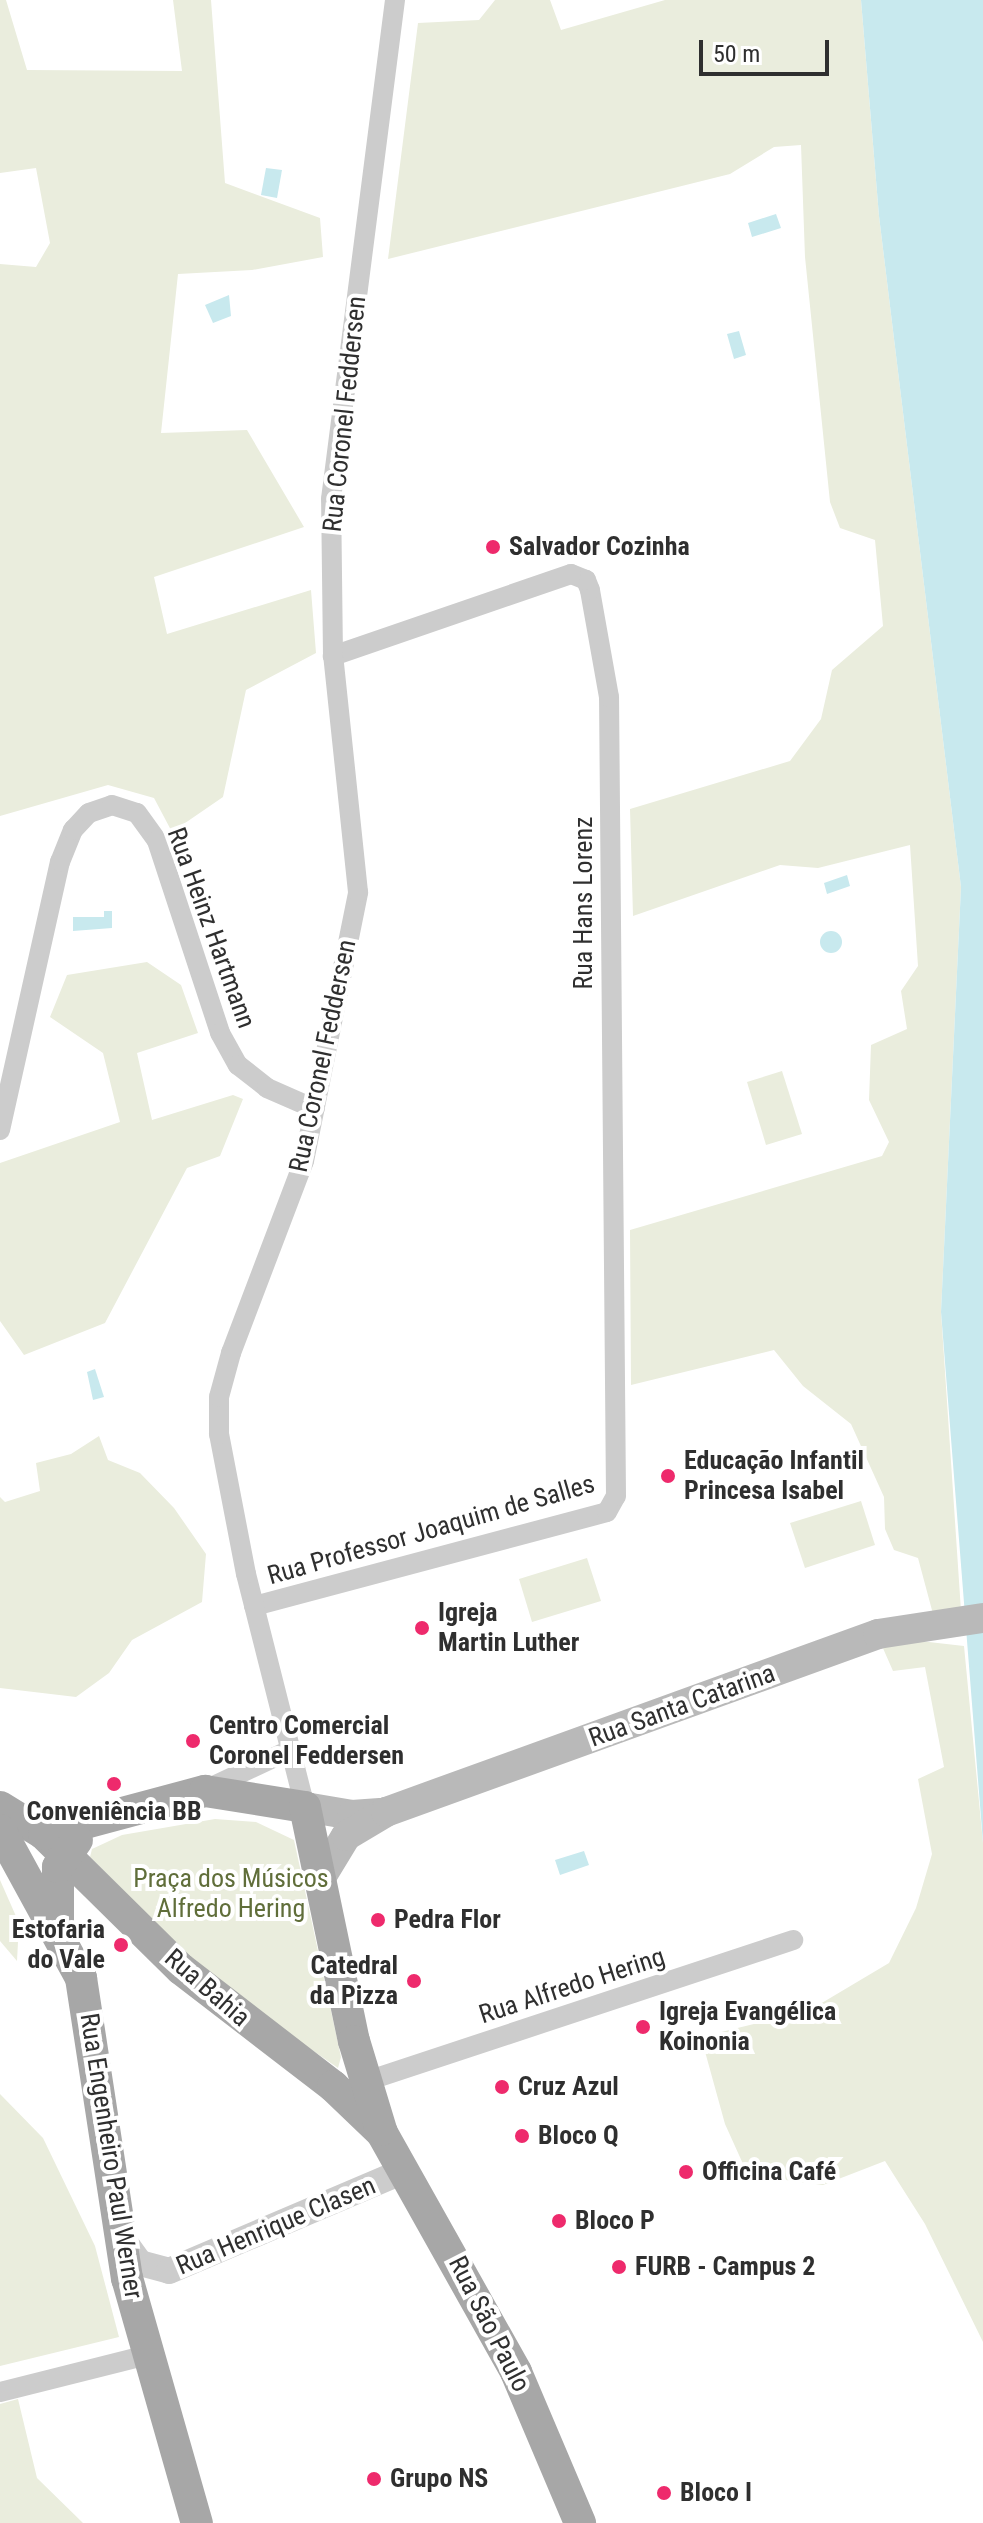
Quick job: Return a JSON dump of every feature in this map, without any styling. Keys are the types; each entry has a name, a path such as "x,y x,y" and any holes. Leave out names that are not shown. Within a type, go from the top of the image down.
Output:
{"main road":[{"name":"Rua Santa Catarina","path":"323,1874 346,1836 386,1812 878,1634 983,1618"},
{"path":"55,1844 100,1820 205,1791 305,1807"},
{"name":"Rua Bahia","path":"0,1807 55,1844 192,1979 333,2086 382,2133"},
{"name":"Rua Santa Catarina","path":"305,1807 352,1815 386,1812"},
{"name":"Rua Coronel Feddersen","path":"305,1807 323,1874 354,2041 382,2133"},
{"name":"Rua Engenheiro Paul Werner","path":"0,1830 35,1899 58,1930 81,1978 91,2022 117,2230 147,2355 197,2523"},
{"name":"Rua Engenheiro Paul Werner","path":"55,1844 58,1930"},
{"name":"Rua São Paulo","path":"382,2133 516,2372 580,2523"}],"street":[{"name":"Rua Coronel Feddersen","path":"305,1807 254,1606 219,1434 219,1397 231,1353 304,1161 358,892 333,656 331,499 395,0"},
{"name":"Rua Hans Lorenz","path":"333,656 571,574 586,580 590,590 609,697 616,1496"},
{"name":"Rua Heinz Hartmann","path":"0,1130 60,862 73,830 89,813 112,805 137,813 157,841 220,1033 238,1065 267,1088 315,1109"},
{"name":"Rua Professor Joaquim de Salles","path":"254,1606 607,1512 616,1496"},
{"path":"205,1791 290,1750"},
{"name":"Rua Alfredo Hering","path":"367,2081 793,1940"},
{"name":"Rua Henrique Clasen","path":"117,2230 140,2263 157,2272 169,2271 404,2171"},
{"path":"0,2392 147,2355"}],"green space":[{"path":"0,0 6,0 27,70 182,71 173,0 211,0 225,183 320,218 323,257 252,270 178,274 161,433 247,430 304,527 154,577 167,634 311,590 316,653 246,690 223,797 172,832 154,798 108,785 0,816 0,264 36,267 50,243 36,168 0,173"},
{"path":"495,0 550,0 561,30 665,0 861,0 879,216 961,887 941,1312 961,1611 933,1614 918,1558 894,1550 885,1529 884,1497 851,1424 803,1386 774,1350 631,1385 630,1230 882,1156 889,1142 869,1100 871,1045 907,1029 901,991 918,966 910,845 818,868 780,865 633,916 630,809 790,761 821,719 832,670 883,626 875,540 840,528 830,502 805,257 801,145 774,147 730,174 388,259 418,23 479,20"},
{"path":"147,962 181,985 198,1033 137,1053 152,1120 233,1095 243,1099 220,1156 187,1168 105,1323 24,1355 0,1321 0,1163 120,1122 103,1053 50,1017 67,975"},
{"path":"782,1071 802,1134 766,1145 747,1082"},
{"path":"99,1436 108,1460 140,1473 174,1508 206,1554 202,1602 132,1640 109,1673 76,1697 0,1688 0,1497 5,1502 40,1491 36,1463 71,1454"},
{"path":"861,1501 875,1545 805,1568 790,1523"},
{"path":"587,1558 601,1601 532,1622 519,1579"},
{"path":"920,1641 964,1646 983,1843 983,2342 925,2224 885,2161 823,2185 748,2175 725,2124 701,2037 810,2010 889,1963 916,1908 932,1854 918,1779 944,1767 925,1667 893,1671 882,1646"},
{"name":"Praça dos Músicos Alfredo Hering","path":"215,1819 256,1822 294,1840 341,2057 338,2068 218,1985 90,1857 92,1849 122,1835"},
{"path":"0,1880 19,1923 17,1961 0,1941"},
{"path":"0,2094 43,2138 95,2246 119,2337 0,2366"},
{"path":"18,2399 37,2478 83,2523 0,2523 0,2404"}],"water":[{"path":"861,0 983,0 983,1843 941,1312 961,887 879,216"},
{"path":"266,168 282,170 277,198 261,195"},
{"path":"776,214 781,228 752,237 748,223"},
{"path":"229,295 231,316 213,323 205,305"},
{"path":"739,331 746,355 734,359 727,334"},
{"path":"847,875 850,886 827,894 824,883"},
{"path":"104,911 112,911 112,928 73,931 73,917 104,917"},
{"path":"827,931 835,931 842,942 835,953 827,953 820,946 820,938"},
{"path":"95,1369 104,1397 93,1400 87,1372"},
{"path":"584,1851 589,1865 560,1875 555,1860"}],"place":[{"name":"Salvador Cozinha","path":"493,547"},
{"name":"Educação Infantil Princesa Isabel","path":"668,1476"},
{"name":"Igreja Martin Luther","path":"422,1628"},
{"name":"Centro Comercial Coronel Feddersen","path":"193,1741"},
{"name":"Conveniência BB","path":"114,1784"},
{"name":"Pedra Flor","path":"378,1920"},
{"name":"Estofaria do Vale","path":"121,1945"},
{"name":"Catedral da Pizza","path":"414,1981"},
{"name":"Igreja Evangélica Koinonia","path":"643,2027"},
{"name":"Cruz Azul","path":"502,2087"},
{"name":"Bloco Q","path":"522,2136"},
{"name":"Officina Café","path":"686,2172"},
{"name":"Bloco P","path":"559,2221"},
{"name":"FURB - Campus 2","path":"619,2267"},
{"name":"Grupo NS","path":"374,2479"},
{"name":"Bloco I","path":"664,2493"}]}
